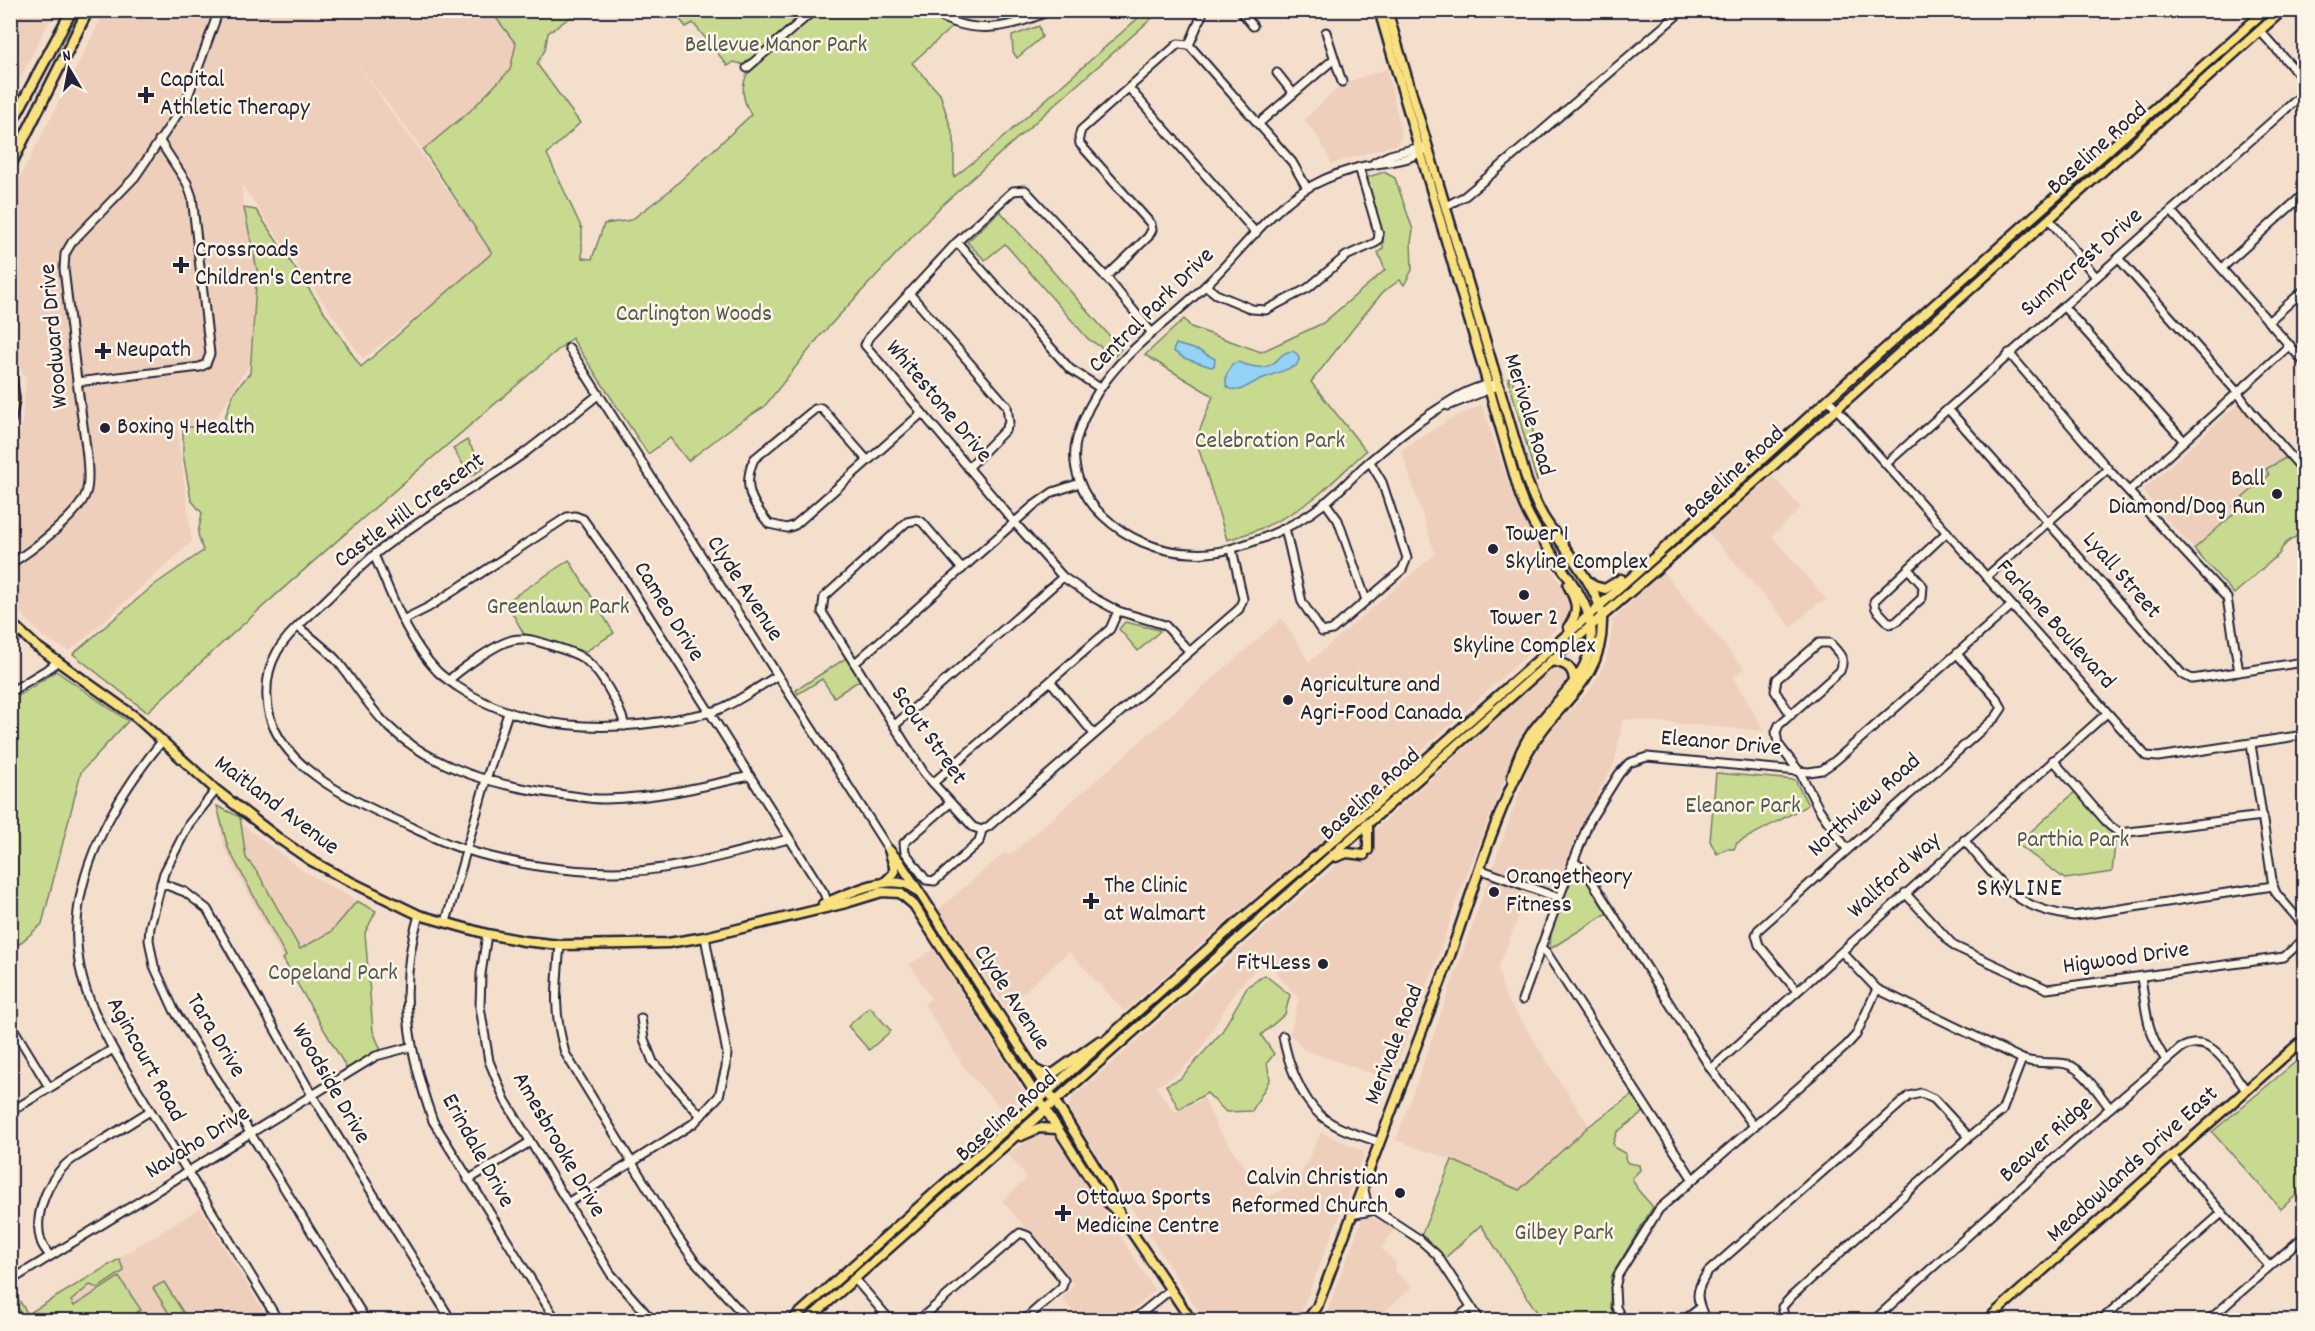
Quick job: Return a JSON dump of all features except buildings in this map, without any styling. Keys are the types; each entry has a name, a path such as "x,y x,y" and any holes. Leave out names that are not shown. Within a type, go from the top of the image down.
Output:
{"highway":[{"path":"10,126 72,10"},
{"path":"10,166 88,10"},
{"path":"10,372 14,399 10,420"}],"main road":[{"name":"Merivale Road","path":"1379,10 1418,150 1523,502 1552,555 1578,592 1591,626 1588,656 1574,683 1545,715 1523,746 1515,762 1507,797"},
{"name":"Merivale Road","path":"1307,1320 1317,1306 1442,977 1479,868 1507,797 1533,743 1582,686 1591,671 1600,644 1602,616 1586,579 1533,498 1387,10"},
{"name":"Baseline Road","path":"792,1320 1245,916 1346,830 1599,606 2266,10"},
{"name":"Baseline Road","path":"808,1320 1699,532 2283,10"},
{"path":"1691,523 1699,532"},
{"path":"1551,648 1573,620 1577,607 1552,555"},
{"path":"1586,579 1594,586 1605,589 1647,563"},
{"name":"Maitland Avenue","path":"10,622 36,646 163,740 216,790 310,860 419,915 488,934 560,945 657,943 705,937 807,912 883,883 908,884 920,895"},
{"path":"1551,661 1564,663 1570,667 1574,683"},
{"path":"1464,724 1472,732"},
{"path":"1413,770 1420,778"},
{"path":"1320,867 1339,855 1366,853 1368,824"},
{"path":"1346,830 1353,838"},
{"path":"883,883 894,873 889,850"},
{"name":"Clyde Avenue","path":"889,850 899,861 1034,1069 1107,1186 1121,1216 1190,1320"},
{"name":"Maitland Avenue","path":"828,905 886,891 900,893 911,901"},
{"name":"Clyde Avenue","path":"911,901 1101,1196 1121,1216"},
{"path":"1245,916 1253,925"},
{"path":"945,953 957,952"},
{"path":"1034,1069 1044,1074 1054,1073 1122,1026"},
{"name":"Meadowlands Drive East","path":"1987,1320 2304,1039"},
{"path":"1010,1141 1039,1128 1057,1129"},
{"path":"893,1229 900,1238"},
{"name":"Merivale Road","path":"1316,1320 1317,1306"}],"street":[{"name":"Woodward Drive","path":"10,564 26,555 72,514 82,503 87,490 84,439 64,254 76,237 135,177 187,99 219,10"},
{"path":"747,68 814,10"},
{"path":"930,10 958,25 988,29 1024,21 1050,10"},
{"path":"1189,45 1204,10"},
{"path":"1446,206 1465,195 1507,161 1683,10"},
{"path":"1240,11 1253,26"},
{"path":"2260,31 2304,80"},
{"path":"1326,32 1342,82"},
{"path":"1106,277 1148,237 1152,230 1151,224 1080,144 1081,130 1178,44 1189,45 1292,162 1307,188"},
{"path":"1258,124 1334,59"},
{"path":"1277,73 1293,93"},
{"path":"1129,88 1256,233"},
{"name":"Sunnycrest Drive","path":"1886,464 2304,93"},
{"path":"77,382 200,367 206,364 210,354 192,197 187,183 159,140"},
{"name":"Central Park Drive","path":"1428,147 1390,155 1330,177 1307,188 1281,207 1206,286 1119,364 1100,388 1084,419 1076,442 1076,461 1080,483 1101,514 1124,532 1142,542 1162,549 1191,554 1232,549 1285,528 1325,502 1413,425 1437,410 1498,384"},
{"path":"1206,286 1218,295 1252,309 1266,310 1308,288 1346,256 1375,243 1378,240 1378,232 1363,166"},
{"name":"Whitestone Drive","path":"1152,333 1106,277 1025,190 1012,191 957,242 869,337 865,345 1063,577 1094,598 1118,610 1166,625 1189,651"},
{"path":"2222,268 2304,194"},
{"path":"2171,211 2304,362"},
{"path":"2049,219 2096,277"},
{"path":"957,242 1070,369 1100,388"},
{"path":"2118,258 2304,471"},
{"path":"2268,322 2304,290"},
{"path":"909,293 1007,406 1009,423 1005,430 968,468"},
{"path":"2063,306 2184,441"},
{"path":"2129,491 2290,345"},
{"name":"Clyde Avenue","path":"568,348 889,850"},
{"path":"2009,353 2108,469 2227,598 2239,672"},
{"name":"Castle Hill Crescent","path":"598,395 522,454 413,526 374,555 298,627 276,654 266,680 270,721 292,756 328,783 360,804 466,850 559,869 614,872 689,864 789,839"},
{"name":"Farlane Boulevard","path":"1828,399 2146,756 2158,757 2304,735"},
{"path":"868,461 821,408 815,409 809,411 754,459 747,488 769,524 787,528 795,525 868,461 922,413"},
{"name":"Lyall Street","path":"1948,409 2182,674 2192,678 2304,662"},
{"path":"1285,528 1302,602 1322,632 1332,630 1402,570 1407,558 1382,482 1370,462"},
{"path":"1986,577 2108,469"},
{"path":"855,663 1043,498 1080,483"},
{"path":"1325,502 1338,520 1366,600"},
{"name":"Cameo Drive","path":"403,620 429,607 567,517 575,516 584,519 824,893 828,905"},
{"name":"Scout Street","path":"962,569 922,522 917,520 907,522 822,600 822,612 933,783 973,827 982,830"},
{"path":"1909,570 1923,586 1922,598 1896,622 1890,624 1876,609 1874,603 1947,532"},
{"path":"950,803 904,843 905,852 926,880 935,881 979,842 982,830 1239,609 1242,603 1232,549"},
{"path":"374,555 420,652 438,673 472,696 508,713 568,726 625,726 662,722 721,709 777,676"},
{"path":"895,725 1063,577"},
{"name":"Eleanor Drive","path":"1522,1000 1558,898 1589,822 1619,774 1629,764 1647,758 1799,771 1821,770 1835,761 2011,606"},
{"path":"933,783 1110,629 1118,610"},
{"path":"298,627 327,651 374,710 407,742 430,757 486,780 541,792 604,800 676,793 750,776"},
{"path":"449,680 506,642 518,639 532,640 570,652 583,658 592,666 621,712 625,726"},
{"path":"1791,715 1775,691 1777,679 1819,643 1830,643 1842,657 1840,671 1791,715 1779,725 1776,738 1786,756 1799,771 1819,809 1847,849"},
{"name":"Northview Road","path":"1797,991 1759,945 1756,935 1762,926 1996,717 2001,708 1997,699 1957,654"},
{"path":"10,692 57,661"},
{"path":"1051,682 1094,734"},
{"path":"446,922 486,780 508,713"},
{"name":"Wallford Way","path":"1711,1069 2107,713"},
{"name":"Agincourt Road","path":"163,740 131,780 105,828 87,870 78,915 77,954 83,982 94,1012 113,1049 278,1320"},
{"path":"2251,744 2272,886 2304,926"},
{"path":"2053,760 2110,826 2120,833 2263,816"},
{"name":"Tara Drive","path":"216,790 189,824 164,873 150,927 149,940 154,966 174,1010 366,1320"},
{"path":"1964,840 2012,893 2042,909 2060,914 2074,916 2272,886"},
{"path":"1573,861 1586,870 1711,1069 1754,1126"},
{"path":"1479,868 1558,898"},
{"name":"Woodside Drive","path":"161,884 185,892 207,909 312,1095 451,1320"},
{"name":"Higwood Drive","path":"1905,893 1954,946 2048,989 2284,957 2304,939"},
{"name":"Erindale Drive","path":"419,915 412,939 407,980 411,1047 420,1086 433,1121 556,1320"},
{"name":"Amesbrooke Drive","path":"488,934 481,974 480,1007 486,1048 505,1100 611,1274 652,1320"},
{"path":"569,1202 694,1123 719,1096 727,1053 705,937"},
{"path":"560,945 555,999 558,1026 565,1053 688,1251 748,1320"},
{"path":"1541,948 1546,952 1692,1178"},
{"path":"1842,952 1878,989 2022,1059 2035,1064 2060,1062 2074,1066 2110,1108"},
{"path":"2141,977 2149,1032 2154,1044 2166,1060"},
{"path":"1622,1320 1616,1307 1616,1282 1621,1268 1659,1209 1856,1035 1878,989"},
{"path":"641,1018 644,1039 653,1062 701,1116"},
{"path":"10,1023 49,1087"},
{"path":"1283,1036 1288,1059 1296,1079 1321,1116 1351,1132 1379,1142"},
{"name":"Beaver Ridge","path":"1874,1320 2110,1108 2188,1044 2202,1042 2213,1048 2247,1090"},
{"path":"2296,1046 2304,1055"},
{"name":"Navaho Drive","path":"10,1281 376,1056 411,1047"},
{"path":"10,1112 113,1049"},
{"path":"1785,1320 1782,1307 1792,1296 1969,1137 2002,1111 2022,1059"},
{"path":"1706,1320 1697,1296 1700,1283 1708,1272 1909,1096 1921,1093 1934,1100 1969,1137"},
{"path":"50,1256 42,1243 40,1222 47,1188 53,1177 68,1161 150,1111"},
{"path":"468,1180 530,1142"},
{"path":"2172,1156 2269,1266"},
{"path":"1363,1185 1367,1203 1419,1239 1437,1255 1480,1320"},
{"path":"1351,1215 1375,1210"},
{"path":"2101,1320 2223,1213"},
{"path":"919,1320 1020,1233 1028,1236 1064,1280 1062,1287 1024,1320"},
{"path":"2209,1320 2304,1236"},
{"path":"855,1279 890,1320"},
{"path":"1133,1320 1170,1290"},
{"path":"1455,1320 1471,1307"},
{"path":"1684,1320 1700,1308"}],"shaded area":[{"path":"303,10 302,14 325,20 335,11 491,11 516,44 510,70 470,111 423,150 350,54 494,255 363,359 241,184 257,270 249,365 213,423 177,427 192,542 68,651 43,637 11,603 10,445 21,431 26,379 11,346 11,195 105,11"},
{"path":"11,11 54,11 11,97"},
{"path":"1387,69 1402,136 1397,144 1332,164 1316,134 1304,120 1343,83"},
{"path":"2239,403 2287,457 2266,469 2269,475 2233,506 2237,511 2194,549 2142,491"},
{"path":"1482,405 1516,505 1573,608 1571,615 1323,840 1229,919 1128,1009 1124,1011 1069,952 1009,1005 1008,1010 938,910 1005,852 1009,856 1282,618 1309,662 1435,554 1401,450 1450,419"},
{"path":"1773,476 1801,508 1772,536 1827,600 1817,604 1791,627 1708,532"},
{"path":"1663,572 1744,668 1733,678 1765,731 1623,719 1615,762 1578,831 1551,900 1528,893 1498,969 1505,996 1589,1126 1519,1190 1452,1160 1396,1140 1529,765 1547,734 1589,691 1600,674 1607,657 1612,620"},
{"path":"1556,665 1564,666 1570,675 1569,684 1528,731 1515,753 1456,902 1436,964 1391,1080 1304,1050 1290,1034 1299,999 1265,960 1237,989 1199,1052 1177,1074 1156,1087 1175,1112 1204,1098 1218,1129 1267,1197 1297,1182 1321,1132 1365,1152 1298,1320 1204,1320 1072,1116 1069,1105 1072,1098 1344,858"},
{"path":"217,805 302,870 357,901 331,932 283,959 224,848"},
{"path":"934,949 1025,1094 1006,1114 965,1069 924,1004 931,999 910,964"},
{"path":"1047,1132 1053,1135 1154,1289 1121,1320 1080,1320 1062,1299 1075,1285 1002,1201 1027,1178 1008,1154 1040,1133"},
{"path":"200,1208 269,1320 83,1320 65,1291"},
{"path":"1367,1215 1395,1229 1381,1248 1396,1263 1394,1270 1412,1287 1376,1320 1324,1320 1362,1219"}],"green space":[{"name":"Carlington Woods","path":"491,11 579,11 548,33 545,50 537,64 580,123 547,154 582,229 582,258 592,259 604,224 631,220 668,192 751,115 743,93 744,82 749,70 745,65 734,62 728,66 693,23 686,27 673,11 925,11 953,26 912,63 940,94 954,138 954,177 990,149 1146,11 1160,11 940,207 820,336 764,407 735,425 688,461 670,438 648,454 572,338 304,570 147,712 73,654 154,585 203,551 198,534 202,513 191,500 183,454 183,428 223,423 234,392 250,373 257,270 244,208 256,210 361,367 492,253 423,150 470,111 510,70 516,44"},
{"path":"1039,26 1042,37 1017,58 1013,52 1012,36"},
{"name":"Celebration Park","path":"1384,172 1395,178 1413,230 1412,270 1404,285 1400,280 1383,292 1311,382 1366,451 1308,503 1263,527 1227,540 1196,440 1213,396 1145,355 1184,319 1191,327 1261,352 1323,323 1385,270 1378,252 1383,249 1383,236 1368,183 1368,177"},
{"path":"1000,211 1121,349 1115,356 1088,339 1005,244 985,260 967,242"},
{"path":"1508,378 1511,378 1516,388 1532,427 1538,459 1536,460 1537,482"},
{"path":"467,440 484,468 471,476 453,449"},
{"path":"2287,457 2304,476 2304,531 2286,543 2279,554 2234,594 2194,549 2237,511 2233,506 2269,475 2266,469"},
{"name":"Greenlawn Park","path":"569,560 614,633 585,652 524,634 506,602"},
{"path":"1125,622 1160,631 1138,651 1119,629"},
{"path":"846,658 860,680 834,697 822,679 798,694 796,690"},
{"path":"56,671 128,721 81,772 42,924 11,951 11,701"},
{"name":"Eleanor Park","path":"1716,773 1795,780 1808,805 1737,843 1734,849 1726,849 1717,854 1710,841"},
{"name":"Parthia Park","path":"2076,791 2116,835 2112,872 2065,879 2017,844"},
{"name":"Copeland Park","path":"217,806 240,817 246,858 258,873 300,949 331,932 357,901 376,911 365,933 373,1031 381,1050 347,1069 283,959 286,956 228,848"},
{"path":"1573,874 1586,875 1609,912 1550,949 1551,932"},
{"path":"1265,975 1290,995 1285,1014 1261,1035 1274,1054 1267,1063 1270,1079 1252,1111 1226,1112 1207,1093 1179,1109 1166,1085 1180,1079 1221,1033 1248,986"},
{"path":"870,1007 891,1031 869,1050 848,1026"},
{"path":"2299,1059 2304,1066 2304,1188 2281,1209 2212,1132"},
{"name":"Gilbey Park","path":"1632,1095 1644,1112 1617,1132 1613,1143 1615,1148 1626,1154 1625,1159 1628,1163 1639,1165 1640,1170 1632,1178 1638,1190 1653,1207 1611,1277 1610,1305 1616,1320 1542,1320 1481,1225 1445,1258 1421,1236 1452,1160 1519,1190 1589,1126"},
{"path":"119,1259 124,1271 98,1288 90,1285 71,1301 74,1306 119,1277 141,1310 124,1320 25,1320 11,1297 13,1291 28,1314"},
{"path":"164,1282 188,1320 173,1320 153,1288"}],"water":[{"path":"1176,344 1200,351 1215,359 1214,366 1184,358 1173,351"},
{"path":"1293,351 1298,355 1299,360 1296,366 1261,379 1240,390 1226,386 1226,376 1232,364 1238,362 1263,367 1272,364 1283,354"}],"place":[{"name":"Capital Athletic Therapy","path":"146,95"},
{"name":"Crossroads Children's Centre","path":"181,265"},
{"name":"Neupath","path":"103,351"},
{"name":"Boxing 4 Health","path":"105,428"},
{"name":"Ball Diamond/Dog Run","path":"2277,494"},
{"name":"Tower 1 Skyline Complex","path":"1493,549"},
{"name":"Tower 2 Skyline Complex","path":"1524,595"},
{"name":"Agriculture and Agri-Food Canada","path":"1288,700"},
{"name":"Orangetheory Fitness","path":"1494,892"},
{"name":"The Clinic at Walmart","path":"1091,901"},
{"name":"Fit4Less","path":"1323,964"},
{"name":"Calvin Christian Reformed Church","path":"1400,1193"},
{"name":"Ottawa Sports Medicine Centre","path":"1063,1213"}],"district":[{"name":"SKYLINE","path":"2020,889"}],"park label":[{"name":"Bellevue Manor Park","path":"776,46"}]}
